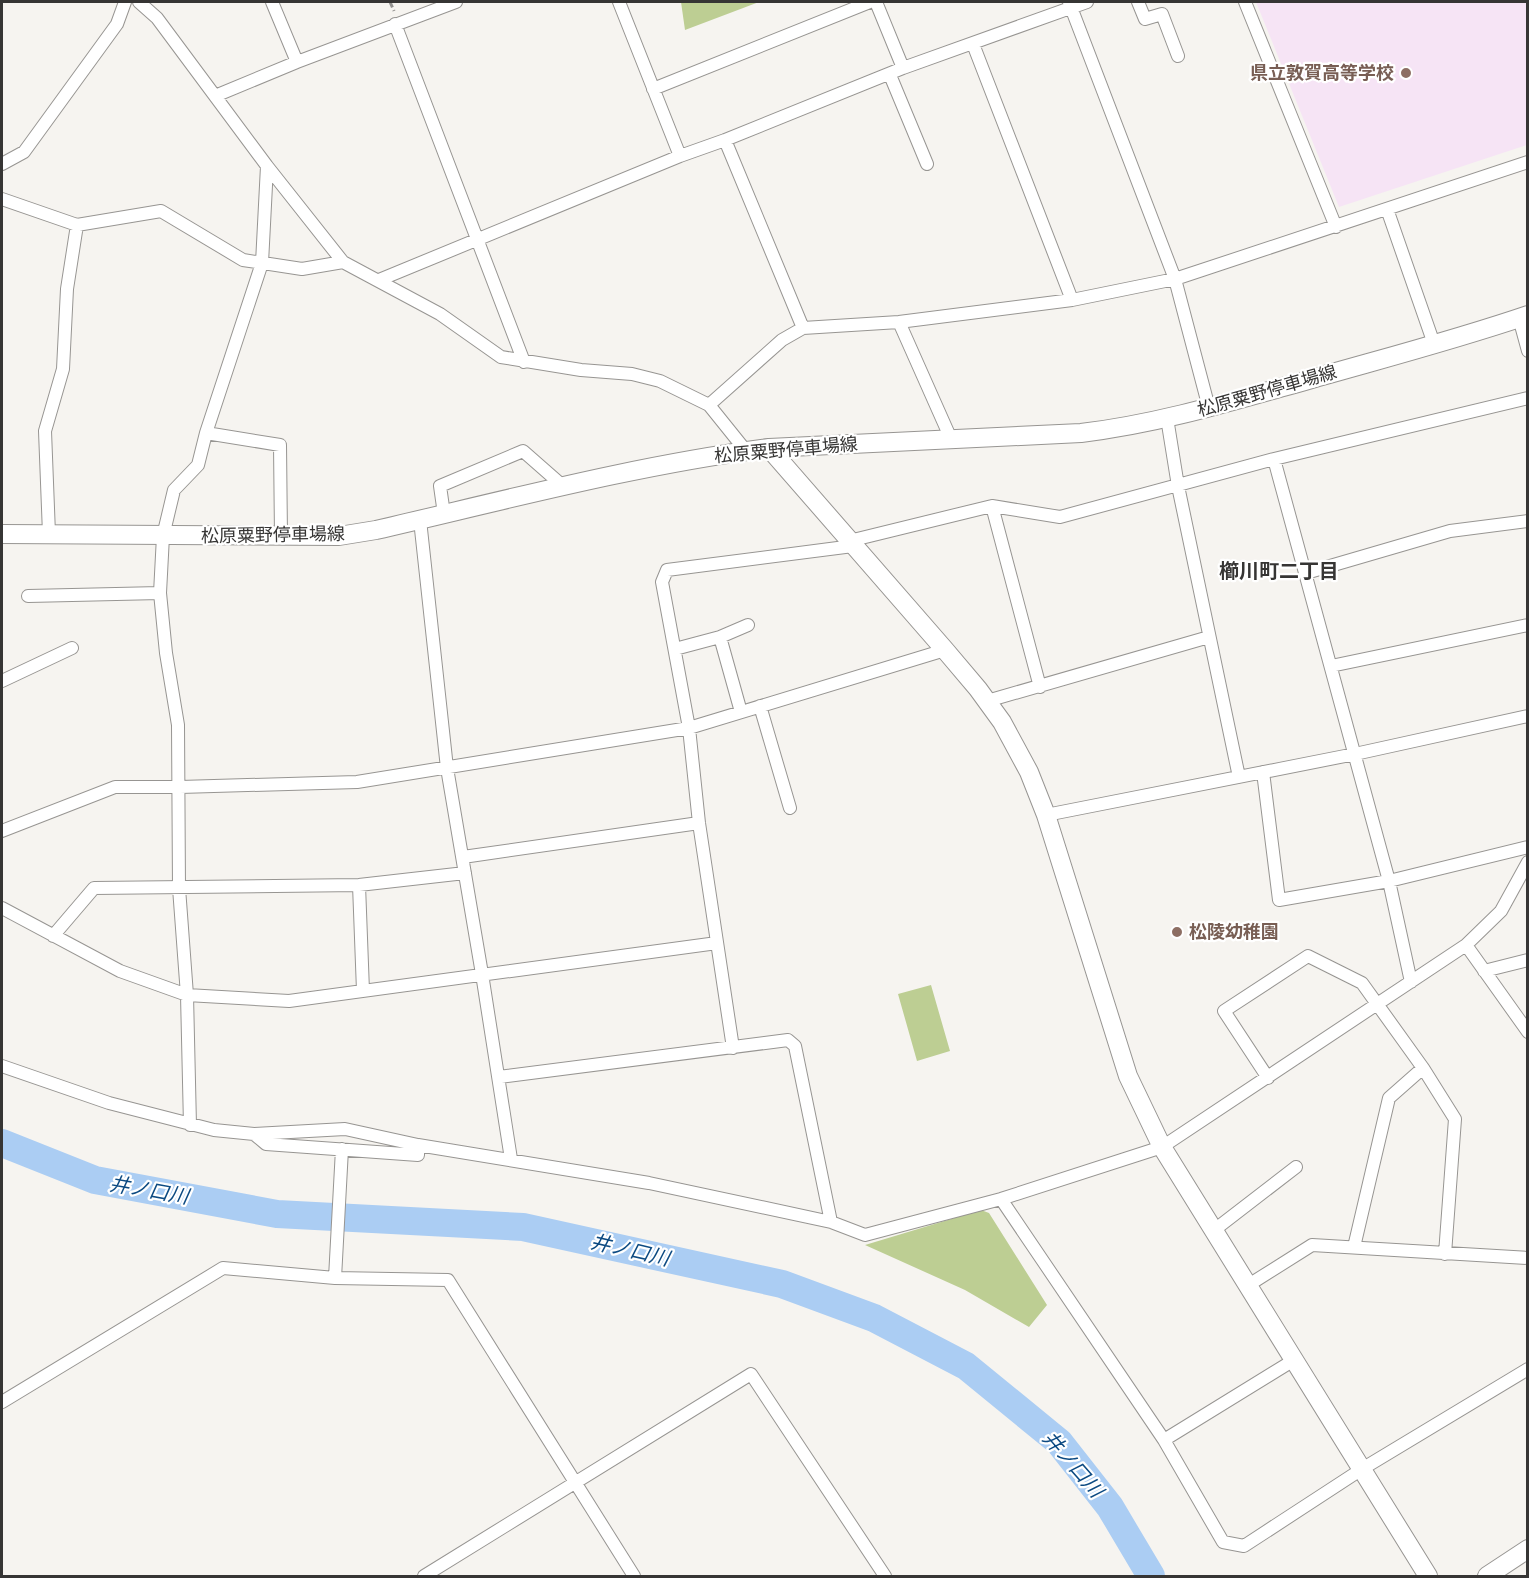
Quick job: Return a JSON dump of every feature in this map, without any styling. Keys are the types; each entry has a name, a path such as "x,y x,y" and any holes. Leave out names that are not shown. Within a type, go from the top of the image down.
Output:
{"main road":[{"name":"松原粟野停車場線","path":"2,534 339,536 678,462 746,451 1081,433 1117,429 1209,408 1523,317"},
{"path":"769,448 945,650 1002,722 1029,772 1046,815 1128,1076 1162,1147 1428,1576"},
{"path":"1487,1576 1527,1549"}],"street":[{"path":"2,164 24,152 117,24 125,2"},
{"path":"139,2 157,18 267,166 343,262 440,314 501,357 524,362 632,374 660,381 709,405 746,451"},
{"path":"272,2 297,62"},
{"path":"215,96 297,62 456,2"},
{"path":"620,2 680,156"},
{"path":"653,89 870,2"},
{"path":"876,2 903,68"},
{"path":"379,280 680,156 726,140 903,68 973,44 1070,4 1087,2"},
{"path":"1138,2 1145,19 1162,14 1178,56"},
{"path":"1245,2 1336,227"},
{"path":"1070,4 1175,279 1209,408"},
{"path":"395,24 524,362"},
{"path":"973,44 1072,300"},
{"path":"890,75 927,164"},
{"path":"726,140 803,328"},
{"path":"709,405 782,340 803,328 899,322 1072,300 1175,279 1527,162"},
{"path":"190,1125 187,995 179,888 178,725 166,653 160,593 163,536 174,490 198,465 206,433 262,263 267,166"},
{"path":"2,199 77,225 161,211 243,260 302,269 343,262"},
{"path":"1387,209 1434,344"},
{"path":"49,534 45,431 63,369 67,289 77,225"},
{"path":"1523,317 1527,351"},
{"path":"899,322 951,440"},
{"path":"734,1048 699,823 689,728 662,582 667,570 851,543 992,506 1060,517 1274,459 1527,398"},
{"path":"1167,418 1178,486 1239,777"},
{"path":"206,433 280,445 280,536"},
{"path":"444,514 440,486 523,451 564,487"},
{"path":"1274,459 1389,880 1411,982"},
{"path":"992,506 1040,687"},
{"path":"420,520 447,768 511,1159"},
{"path":"1306,573 1450,531 1527,521"},
{"path":"28,596 160,593"},
{"path":"1331,666 1527,625"},
{"path":"675,649 720,637 748,626"},
{"path":"720,637 741,712"},
{"path":"987,701 1209,637"},
{"path":"2,681 72,648"},
{"path":"2,831 115,787 357,782 689,728 945,650"},
{"path":"760,706 790,808"},
{"path":"1046,815 1355,754 1527,716"},
{"path":"1263,772 1278,900 1389,880 1527,847"},
{"path":"463,857 699,823"},
{"path":"2,1066 109,1103 190,1125 254,1134 345,1129 418,1145 649,1182 831,1222 865,1235 1001,1199 1162,1147 1466,945 1501,911 1527,862"},
{"path":"53,936 94,888 359,885 465,873"},
{"path":"359,885 363,991"},
{"path":"2,908 120,971 187,995 289,1001 717,943"},
{"path":"1466,945 1527,1032"},
{"path":"1268,1078 1224,1011 1308,956 1362,983 1423,1068 1455,1119 1445,1254"},
{"path":"1484,971 1527,960"},
{"path":"499,1077 788,1040 795,1046 831,1222"},
{"path":"1354,1247 1389,1098 1423,1068"},
{"path":"254,1134 266,1144 342,1155 418,1155 418,1145"},
{"path":"335,1278 342,1155"},
{"path":"1213,1231 1296,1167"},
{"path":"1001,1199 1164,1440 1223,1542 1244,1546 1362,1469 1527,1369"},
{"path":"1247,1286 1312,1245 1527,1258"},
{"path":"2,1402 223,1268 335,1278 448,1280 634,1576"},
{"path":"1164,1440 1294,1360"},
{"path":"424,1576 751,1374 885,1576"}],"shaded area":[{"name":"県立敦賀高等学校","path":"1256,2 1527,2 1527,145 1339,207"}],"green space":[{"path":"681,2 759,2 685,30"},
{"path":"931,985 950,1051 917,1061 898,994"},
{"path":"981,1210 989,1213 1047,1305 1029,1327 965,1290 865,1245"}],"waterway":[{"name":"井ノ口川","path":"2,1143 95,1180 277,1214 523,1227 782,1284 874,1318 966,1366 1059,1442 1110,1507 1151,1576"}],"place":[{"name":"県立敦賀高等学校","path":"1406,73"},
{"name":"松陵幼稚園","path":"1177,932"}],"district":[{"name":"櫛川町二丁目","path":"1279,571"}]}
